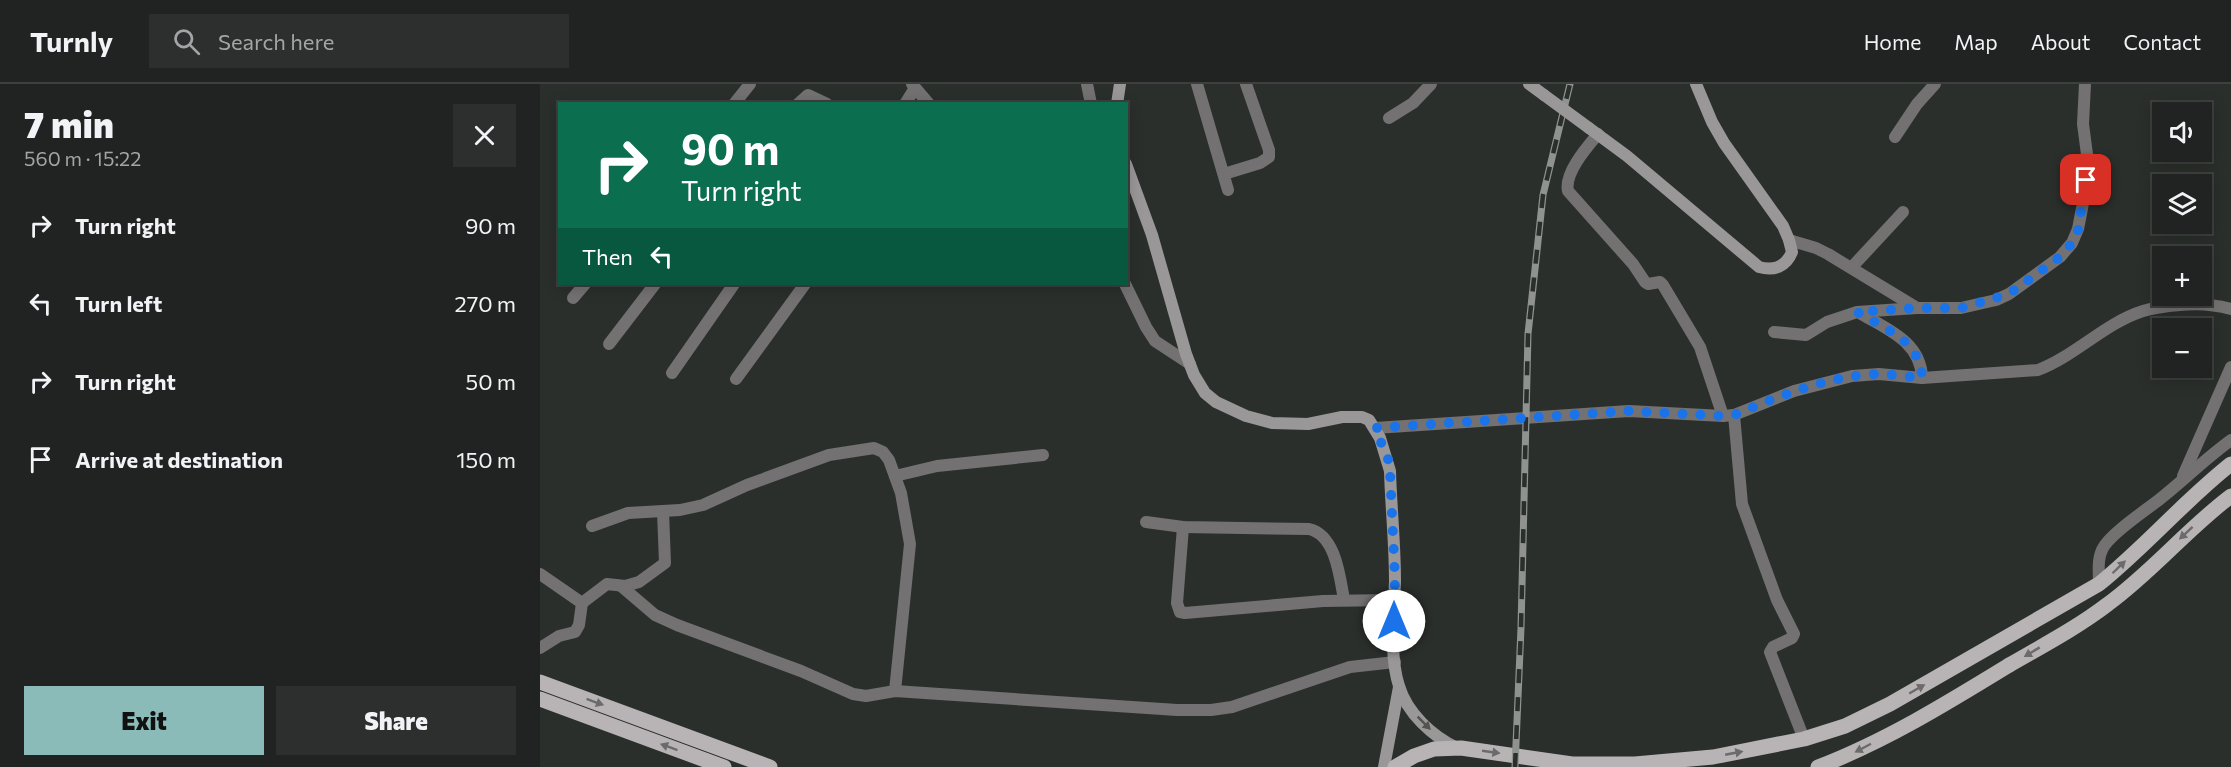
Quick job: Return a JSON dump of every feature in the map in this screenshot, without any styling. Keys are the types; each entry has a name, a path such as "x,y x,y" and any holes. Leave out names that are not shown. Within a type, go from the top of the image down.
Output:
{"main road":[{"path":"1117,102 1120,84"},
{"path":"1529,84 1593,131 1760,267 1767,269 1786,264 1792,252 1783,226 1724,143 1712,122 1696,84"},
{"path":"1128,169 1149,226 1190,364 1205,393 1216,402 1252,418 1272,423 1308,424 1342,417 1362,417 1369,420 1375,428 1388,459 1390,471 1395,662 1399,687 1384,767"},
{"path":"1395,767 1414,756 1434,750 1458,748 1573,766 1678,762 1804,739 1845,726 1890,704 2099,584 2116,571 2180,507 2231,464"},
{"path":"1818,767 1855,753 1947,703 2091,616 2123,592 2187,531 2231,496"},
{"path":"540,682 770,767"},
{"path":"1399,687 1419,719 1439,738 1458,748"},
{"path":"540,699 724,767"}],"street":[{"path":"736,102 750,84"},
{"path":"1087,84 1091,102"},
{"path":"1197,84 1228,190"},
{"path":"1224,174 1269,158 1269,150 1246,84"},
{"path":"1389,118 1413,103 1431,84"},
{"path":"1895,137 1917,104 1935,84"},
{"path":"1774,332 1806,335 1827,322 1857,312 1961,308 2009,294 2060,257 2072,243 2078,230 2084,198 2088,162 2083,124 2085,84"},
{"path":"906,102 914,86 926,102"},
{"path":"800,102 808,95 823,102"},
{"path":"1593,131 1568,180 1568,191 1633,264 1645,282 1648,284 1661,282 1700,347 1728,416 1742,504 1776,600 1794,634 1792,638 1773,647 1770,651 1804,739"},
{"path":"1852,267 1903,212"},
{"path":"1789,240 1816,248 1852,267 1917,308"},
{"path":"573,298 584,285"},
{"path":"609,344 654,285"},
{"path":"672,373 733,285"},
{"path":"736,378 804,285"},
{"path":"1125,285 1155,341 1190,364"},
{"path":"1375,428 1629,411 1728,416 1794,391 1852,376 1879,374 1922,378 2038,370 2051,365 2113,325 2141,311 2158,306 2211,304 2231,309"},
{"path":"1857,312 1909,345 1920,361 1922,378"},
{"path":"2181,480 2231,368"},
{"path":"2099,584 2099,558 2103,546 2202,461 2231,440"},
{"path":"592,526 628,513 704,505 747,485 810,461 848,451 878,449 886,455 896,476 906,513 910,544 895,691"},
{"path":"896,476 937,466 1043,455"},
{"path":"540,648 552,639 563,634 572,634 578,629 582,603 597,591 611,584 621,586 639,582 665,563 663,511"},
{"path":"1146,522 1183,527 1317,531 1323,536 1333,555 1344,600"},
{"path":"1183,527 1177,603 1180,612 1344,600 1394,600"},
{"path":"540,574 582,603"},
{"path":"621,586 655,615 677,625 801,671 854,694 866,696 895,691 1177,710 1211,710 1232,707 1350,667 1395,662"}],"railway":[{"path":"1515,767 1521,628 1528,334 1543,195 1570,84"}],"route":[{"path":"1394,621 1395,578 1390,471 1388,459 1375,428 1629,411 1734,415 1794,391 1852,376 1879,374 1922,378 1922,366 1918,356 1909,345 1903,339 1857,312 1961,308 1996,300 2009,294 2060,257 2072,243 2078,230 2086,180"}]}
